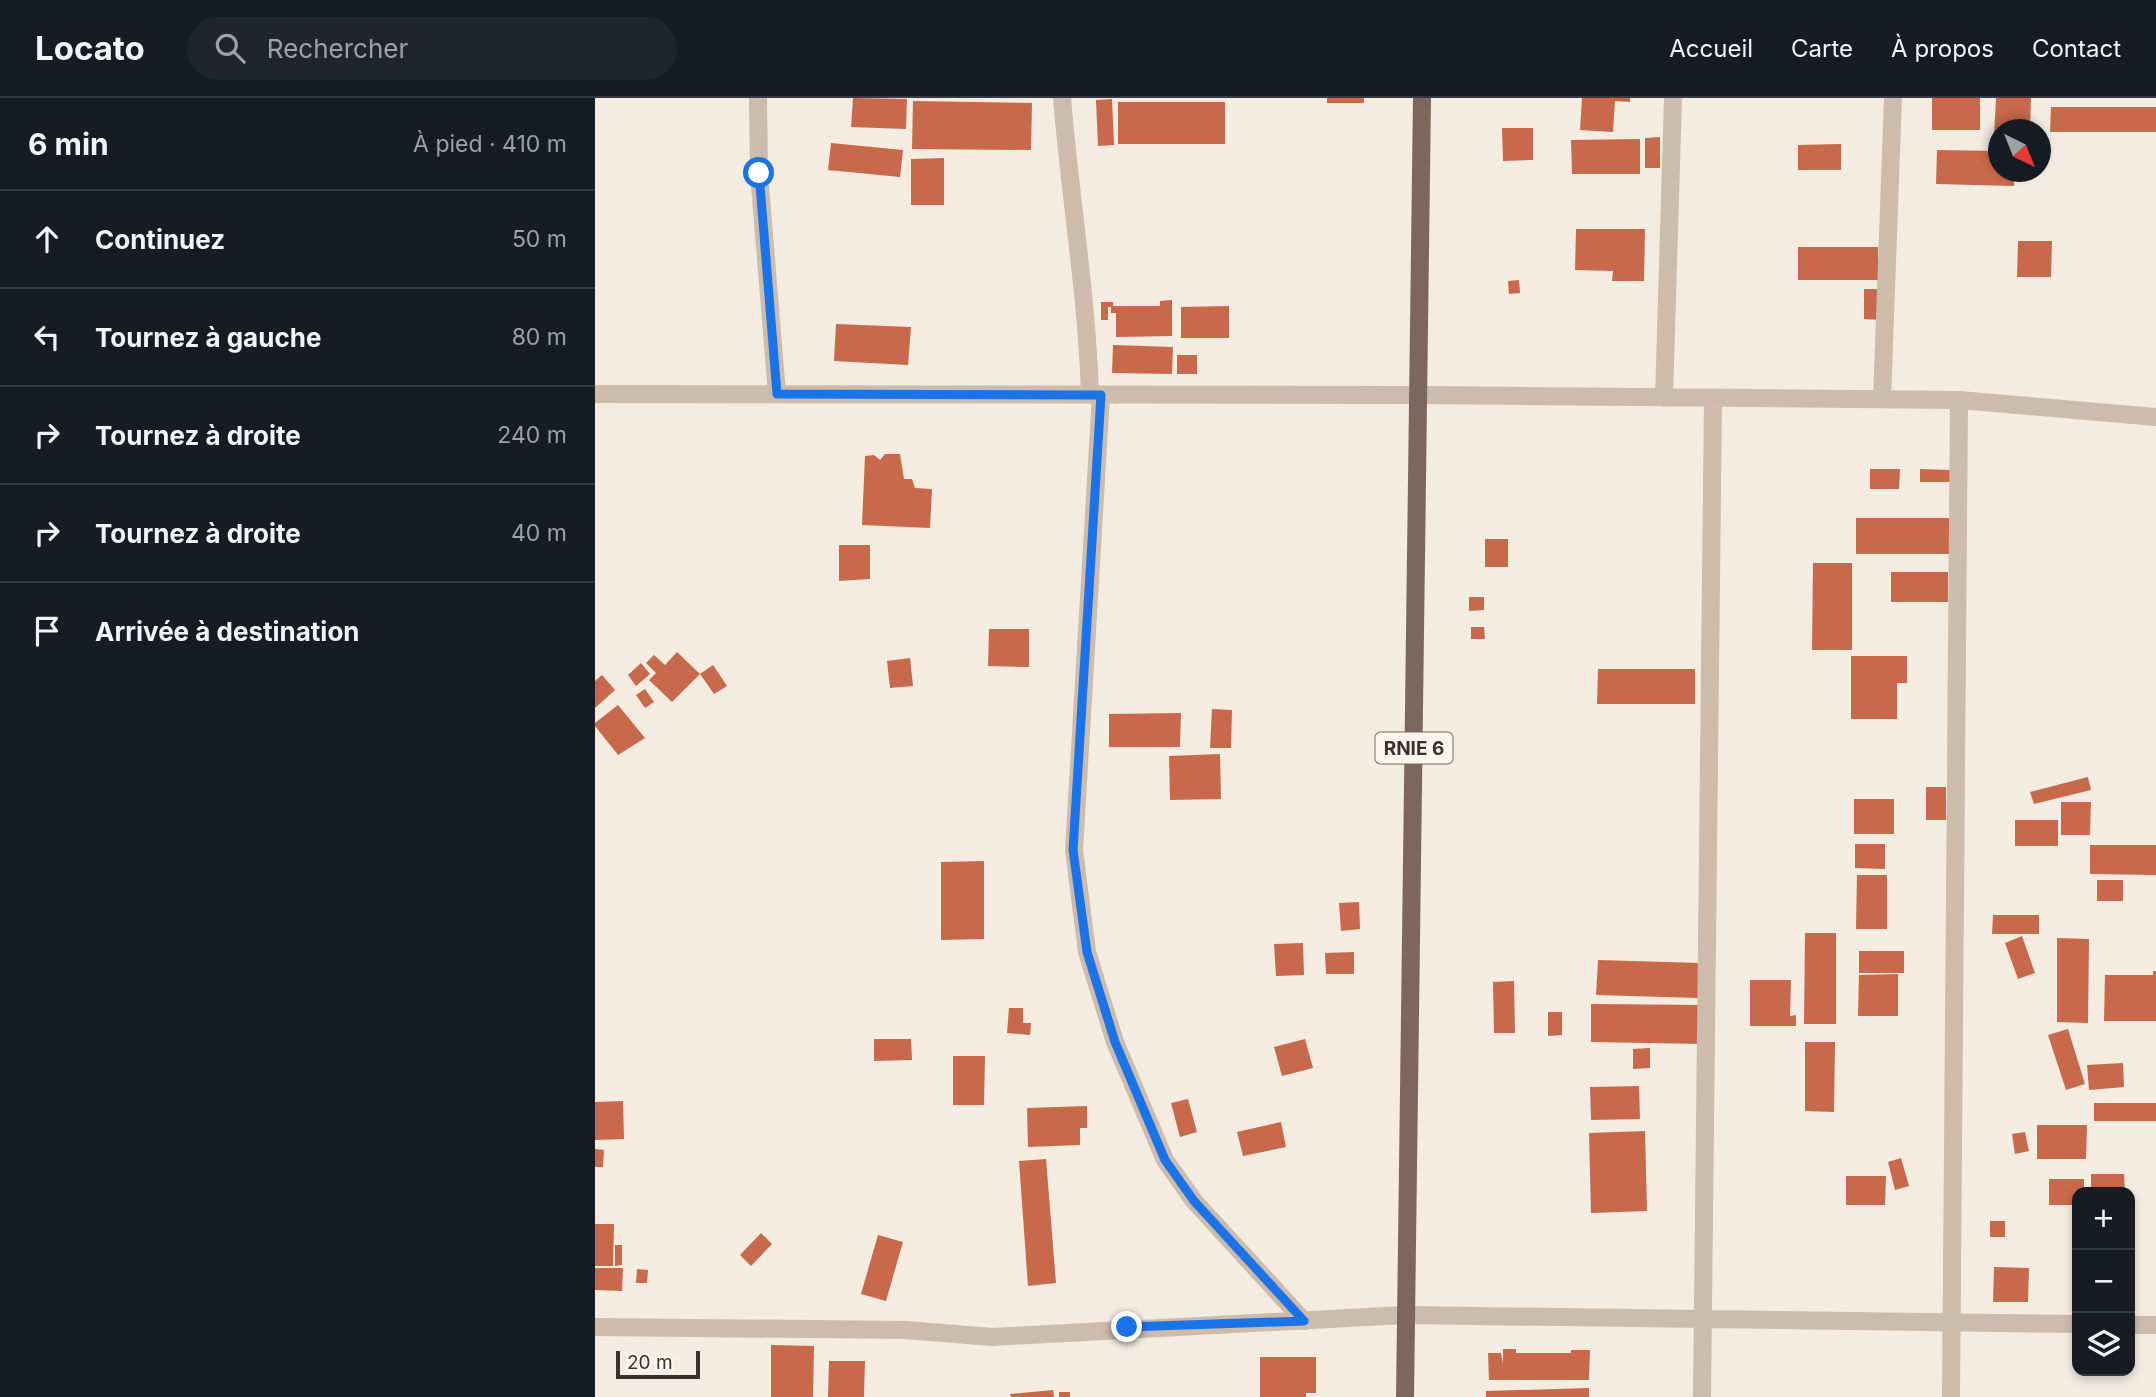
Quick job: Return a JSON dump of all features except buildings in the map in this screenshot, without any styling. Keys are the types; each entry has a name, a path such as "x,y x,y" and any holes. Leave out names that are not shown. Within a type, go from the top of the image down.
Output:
{"main road":[{"name":"RNIE 6","path":"1405,1397 1422,98"}],"street":[{"path":"758,98 759,173 777,394"},
{"path":"1062,98 1072,217 1095,395 1073,850 1087,952 1115,1042 1165,1160 1194,1201 1304,1321"},
{"path":"1664,398 1673,98"},
{"path":"1882,399 1893,98"},
{"path":"595,394 1420,395 1959,400 2156,417"},
{"path":"1702,1397 1713,398"},
{"path":"1951,1397 1959,400"},
{"path":"595,1327 907,1330 992,1337 1127,1327 1404,1315 2072,1324"},
{"path":"2135,1325 2156,1325"}],"route":[{"path":"759,173 777,394 1101,395 1073,850 1087,952 1115,1042 1165,1160 1194,1201 1304,1321 1127,1327"}]}
